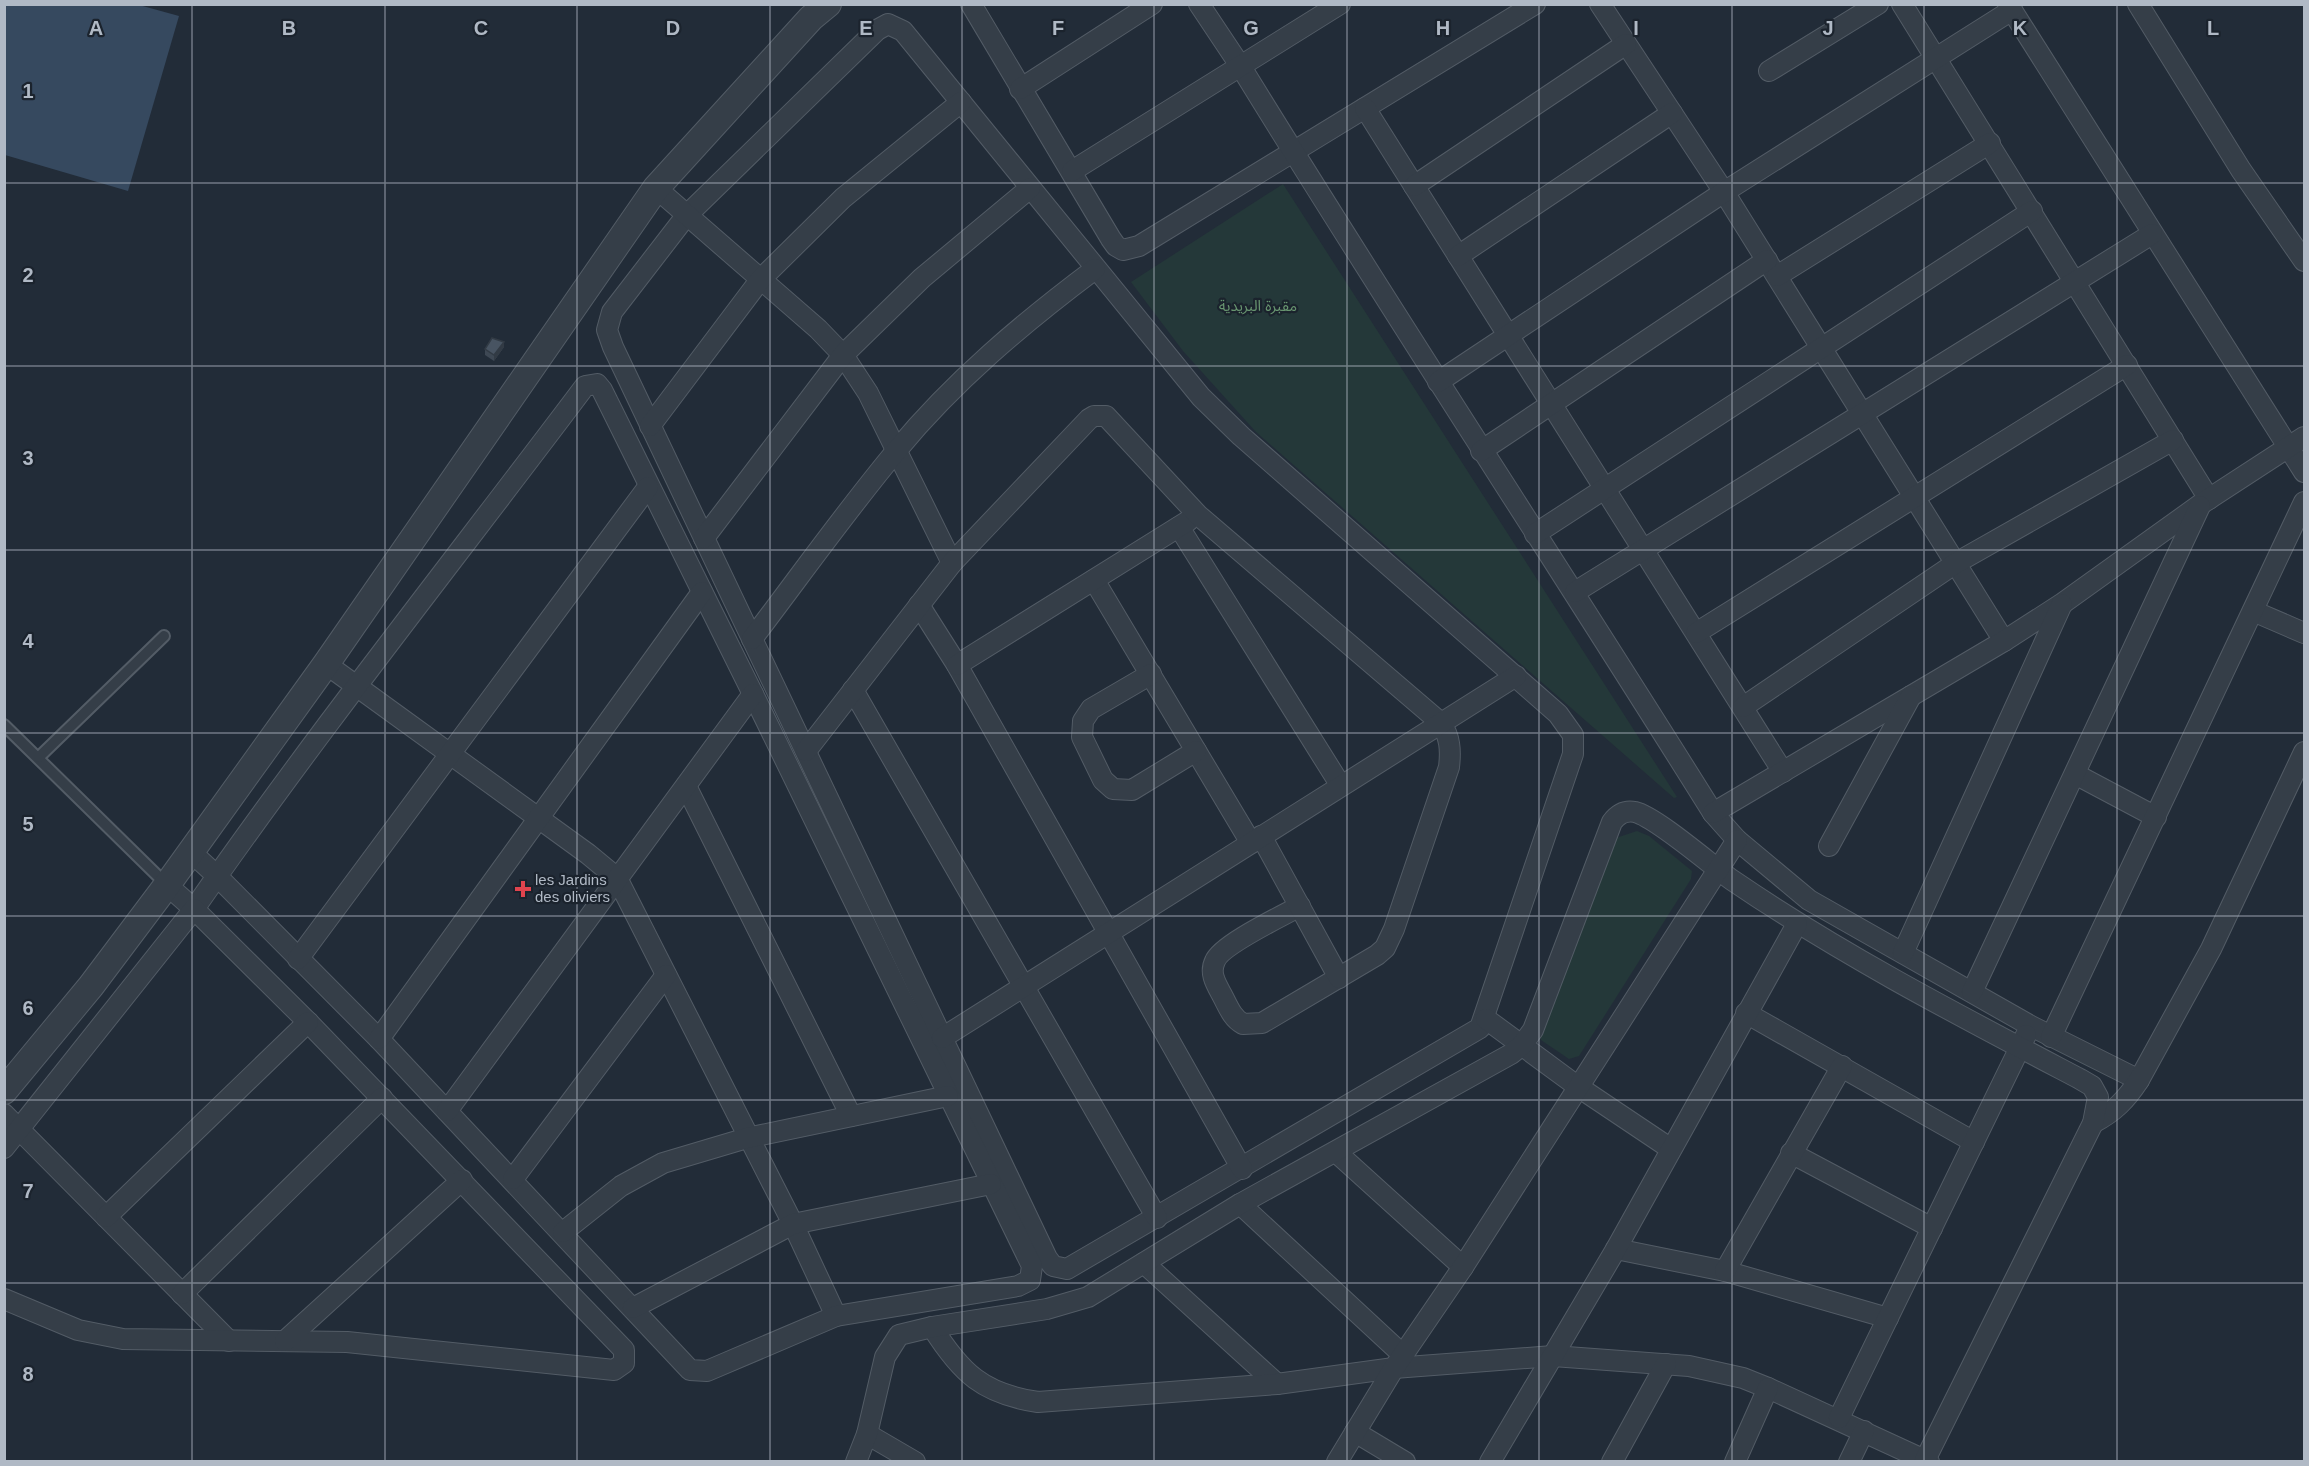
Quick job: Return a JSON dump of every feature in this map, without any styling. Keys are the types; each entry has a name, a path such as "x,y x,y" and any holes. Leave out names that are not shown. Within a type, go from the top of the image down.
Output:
{"street":[{"path":"4,1091 91,986 167,885 326,664 656,188 764,68 811,18 828,4"},
{"path":"971,4 1116,246 1131,250 1535,4"},
{"path":"1020,89 1152,4"},
{"path":"1199,4 1241,67 1481,451 1575,592 1713,813 1737,840 1809,900 2051,1037 2139,1080"},
{"path":"1072,171 1340,4"},
{"path":"1600,4 1724,192 2004,641"},
{"path":"1769,70 1878,4"},
{"path":"1902,4 2173,440 2205,502"},
{"path":"2138,4 2241,170 2304,261"},
{"path":"1438,382 1724,192 1937,57 2010,7 2152,234 2297,442 2304,472"},
{"path":"894,25 903,31 961,102 1182,375 1221,417 1564,720 1573,735 1574,744 1486,1019 1475,1033 1071,1268 1062,1269 1053,1266 1047,1258 609,339 608,320 686,216 882,26 894,25"},
{"path":"1414,186 1626,44"},
{"path":"650,426 760,280 843,198 961,102"},
{"path":"1365,108 1783,772"},
{"path":"1458,256 1672,113"},
{"path":"1481,451 1552,404 1772,268 1990,143"},
{"path":"656,188 818,329 843,355 863,384 952,563"},
{"path":"704,538 843,355 922,278 1030,188"},
{"path":"1535,534 2032,211"},
{"path":"1575,592 2152,234"},
{"path":"752,639 896,451 991,353 1095,269"},
{"path":"1696,633 1915,499 2127,365"},
{"path":"4,1148 21,1130 194,909 217,876 357,686 588,384 600,387 753,694 1032,1266 1032,1274 1026,1284 836,1316 700,1372 685,1366 563,1232 380,1039 217,876 190,851"},
{"path":"806,751 952,563 1094,416 1112,419 1198,515 1441,723 1451,749 1449,767 1390,939 1377,955 1256,1026 1243,1024 1231,1012 1213,976 1215,960 1227,948 1300,906"},
{"path":"1743,707 1956,563 2173,440"},
{"path":"1713,813 2004,641 2063,603 2205,502 2297,442"},
{"path":"298,958 648,487"},
{"path":"1972,992 2205,502"},
{"path":"2051,1037 2304,502"},
{"path":"957,665 1198,515"},
{"path":"1179,527 1341,786"},
{"path":"1094,579 1196,751 1300,906 1339,978"},
{"path":"380,1039 702,592"},
{"path":"1903,953 2063,603"},
{"path":"919,605 957,665 1242,1169"},
{"path":"2253,611 2304,633"},
{"path":"326,664 588,854 617,878 793,1224 836,1316"},
{"path":"1151,674 1091,709 1083,721 1082,737 1103,780 1119,791 1132,790 1196,751"},
{"path":"942,1038 1516,676"},
{"path":"853,690 1157,1218"},
{"path":"447,1111 753,694"},
{"path":"1829,846 1911,696"},
{"path":"2093,1123 2113,1112 2127,1099 2139,1080 2211,949 2304,752"},
{"path":"2075,774 2156,817"},
{"path":"686,786 851,1116"},
{"path":"856,1461 867,1434 885,1356 891,1344 904,1333 932,1327 1071,1304 1107,1288 1240,1204 1511,1054 1522,1045 1533,1030 1608,831 1616,817 1627,812 1642,814 1719,871 1797,924 2091,1086 2098,1097 2093,1123 1927,1461 1839,1418 1768,1388 1716,1371 1666,1364 1552,1356 1399,1362 1277,1384 1038,1402 1022,1400 993,1391 969,1375 950,1354 932,1327"},
{"path":"1337,1461 1737,840"},
{"path":"4,1299 78,1330 100,1336 228,1341 347,1342 614,1370 620,1368 626,1357 624,1350 462,1180 308,1022 167,885"},
{"path":"1490,1461 1616,1249 1797,924"},
{"path":"513,1179 666,975"},
{"path":"1746,1013 1974,1142"},
{"path":"1486,1019 1577,1086 1671,1149"},
{"path":"106,1217 308,1022"},
{"path":"1839,1418 2031,1026"},
{"path":"1725,1270 1842,1066"},
{"path":"563,1232 621,1186 663,1163 747,1137 948,1096"},
{"path":"182,1294 382,1098"},
{"path":"4,1114 228,1341"},
{"path":"1336,1152 1463,1267"},
{"path":"1791,1153 1932,1228"},
{"path":"285,1341 462,1180"},
{"path":"633,1308 793,1224 992,1184"},
{"path":"1240,1204 1399,1362"},
{"path":"1616,1249 1725,1270 1888,1318"},
{"path":"1144,1263 1277,1384"},
{"path":"1611,1461 1666,1364"},
{"path":"1735,1461 1768,1388"},
{"path":"1849,1461 1864,1431"},
{"path":"1355,1432 1405,1461"},
{"path":"867,1434 915,1461"}],"lane":[{"path":"39,757 164,636"},
{"path":"4,725 167,885"}],"green space":[{"name":"مقبرة البريدية","path":"1283,184 1677,797 1674,798 1256,432 1183,351 1131,282"},
{"path":"1637,831 1649,836 1692,871 1691,879 1579,1056 1569,1059 1541,1040 1540,1031 1616,838"}],"water":[{"path":"4,5 139,5 179,16 128,191 5,155"}],"building":[{"path":"492,338 504,342 494,355 485,349"}],"place":[{"name":"les Jardins des oliviers","path":"523,889"}]}
